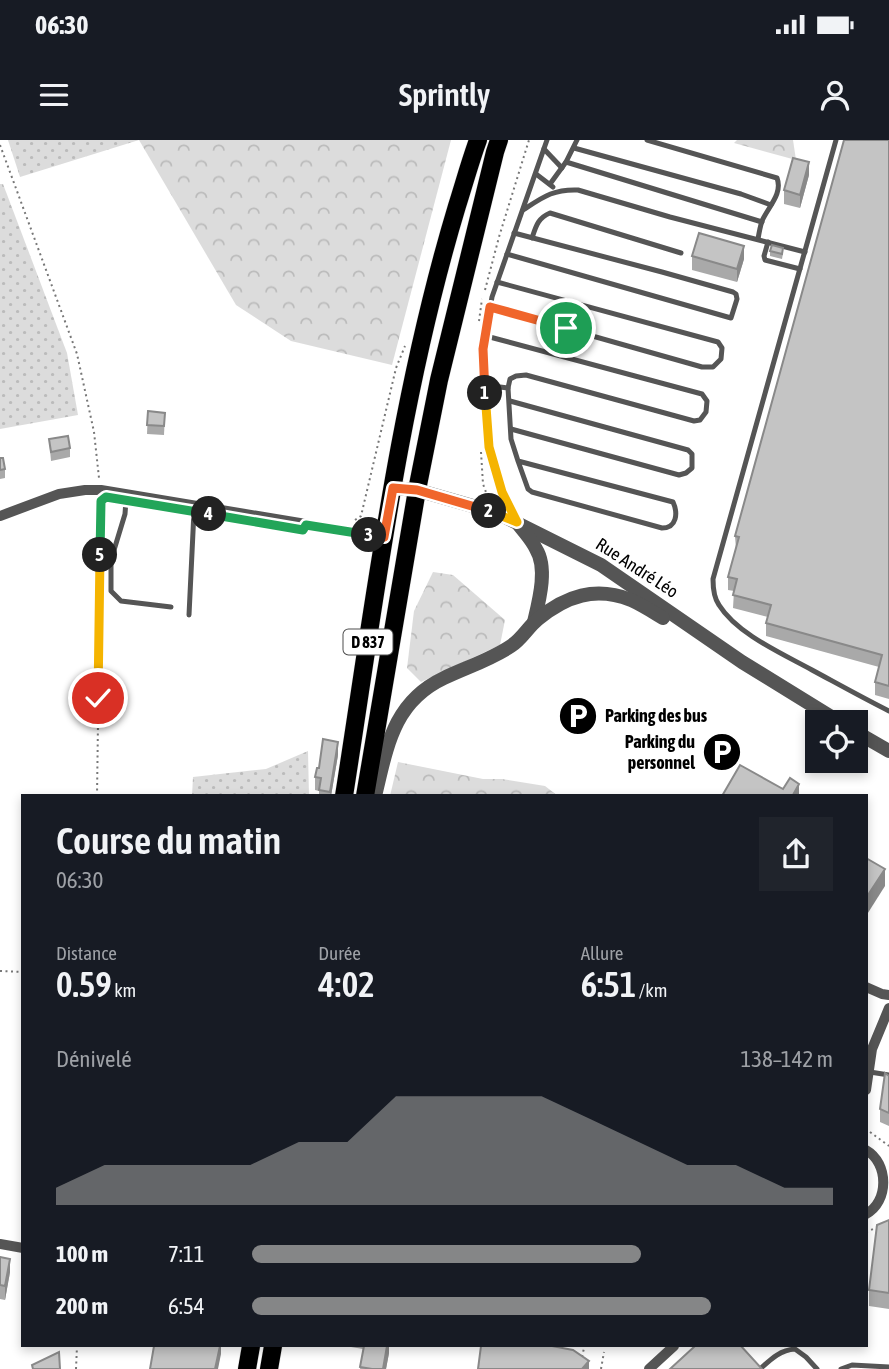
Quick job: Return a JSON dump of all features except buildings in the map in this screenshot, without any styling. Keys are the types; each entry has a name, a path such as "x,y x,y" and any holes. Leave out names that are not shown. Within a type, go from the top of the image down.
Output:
{"main road":[{"name":"D 837","path":"344,794 384,537 429,308 478,140"},
{"name":"D 837","path":"365,794 417,490 439,380 499,140"},
{"path":"247,1369 251,1347"},
{"path":"269,1369 273,1347"}],"street":[{"name":"Rue André Léo","path":"393,488 417,490 497,513 601,565 742,662 820,710"},
{"path":"0,516 59,494 85,490 114,492 384,537"},
{"path":"517,522 538,551 542,573 541,596 534,622"},
{"path":"375,794 386,748 396,723 410,701 441,679 487,660 514,644 534,622 557,605 575,596 601,593 630,600 664,618 688,626"},
{"path":"868,739 889,751"},
{"path":"868,988 889,995"},
{"path":"868,1081 872,1049 889,1009"},
{"path":"868,1151 881,1163 887,1190 881,1202 868,1213"},
{"path":"0,1244 21,1248"},
{"path":"649,1369 673,1347"}],"lane":[{"path":"517,522 502,492 489,447 483,349 490,307 547,140"},
{"path":"550,184 566,162 577,140"},
{"path":"647,140 777,178 779,191 762,222 758,239"},
{"path":"836,140 713,579 713,590 720,607 761,643 889,711"},
{"path":"574,148 741,194 771,205"},
{"path":"544,149 562,168"},
{"path":"566,162 762,222"},
{"path":"536,174 558,191"},
{"path":"523,210 548,194 578,190 805,252"},
{"path":"533,238 537,224 542,217 550,213 681,253"},
{"path":"507,254 730,318 737,299 733,292 514,233"},
{"path":"768,242 765,260 800,269"},
{"path":"490,307 702,367 713,366 721,359 722,348 718,342 498,282"},
{"path":"485,336 702,394 707,401 706,412 700,421 694,421 526,376 510,379 508,388 511,439 518,461 528,489 668,528 673,524 676,515 673,502 518,461"},
{"path":"484,385 508,388"},
{"path":"510,401 688,450 692,454 692,468 679,475 511,429"},
{"path":"114,492 126,500 125,513 111,560 111,591 121,601 171,607"},
{"path":"189,615 194,511 192,505"},
{"path":"870,1072 889,1075"},
{"path":"760,1369 774,1356 787,1349 795,1349 817,1369"},
{"path":"841,1369 889,1367"}],"path":[{"path":"0,145 77,354 94,432 101,491"},
{"path":"352,522 361,516 396,368 405,345"},
{"path":"97,794 101,501 106,497 126,500"},
{"path":"0,971 21,972"},
{"path":"870,1132 889,1146"},
{"path":"868,1231 881,1226"},
{"path":"76,1369 77,1347"},
{"path":"581,1361 584,1348"},
{"path":"601,1369 604,1352"}],"green space":[{"path":"8,140 139,140 20,177"},
{"path":"139,140 451,140 392,365 291,341 236,305"},
{"path":"737,140 793,140 796,160 734,143"},
{"path":"0,184 3,184 67,353 78,415 0,429"},
{"path":"433,572 453,575 505,620 500,645 421,682 407,668 414,611"},
{"path":"308,751 309,794 192,794 193,777 266,769"},
{"path":"398,762 483,779 502,779 545,786 555,794 390,794"}],"place":[{"name":"Parking des bus","path":"578,716"},
{"name":"Parking du personnel","path":"722,752"}],"route":[{"path":"98,698 101,501 106,497 303,530 306,525 384,537 393,488 432,494 497,513 517,522 502,492 489,447 483,349 490,307 566,328"}]}
